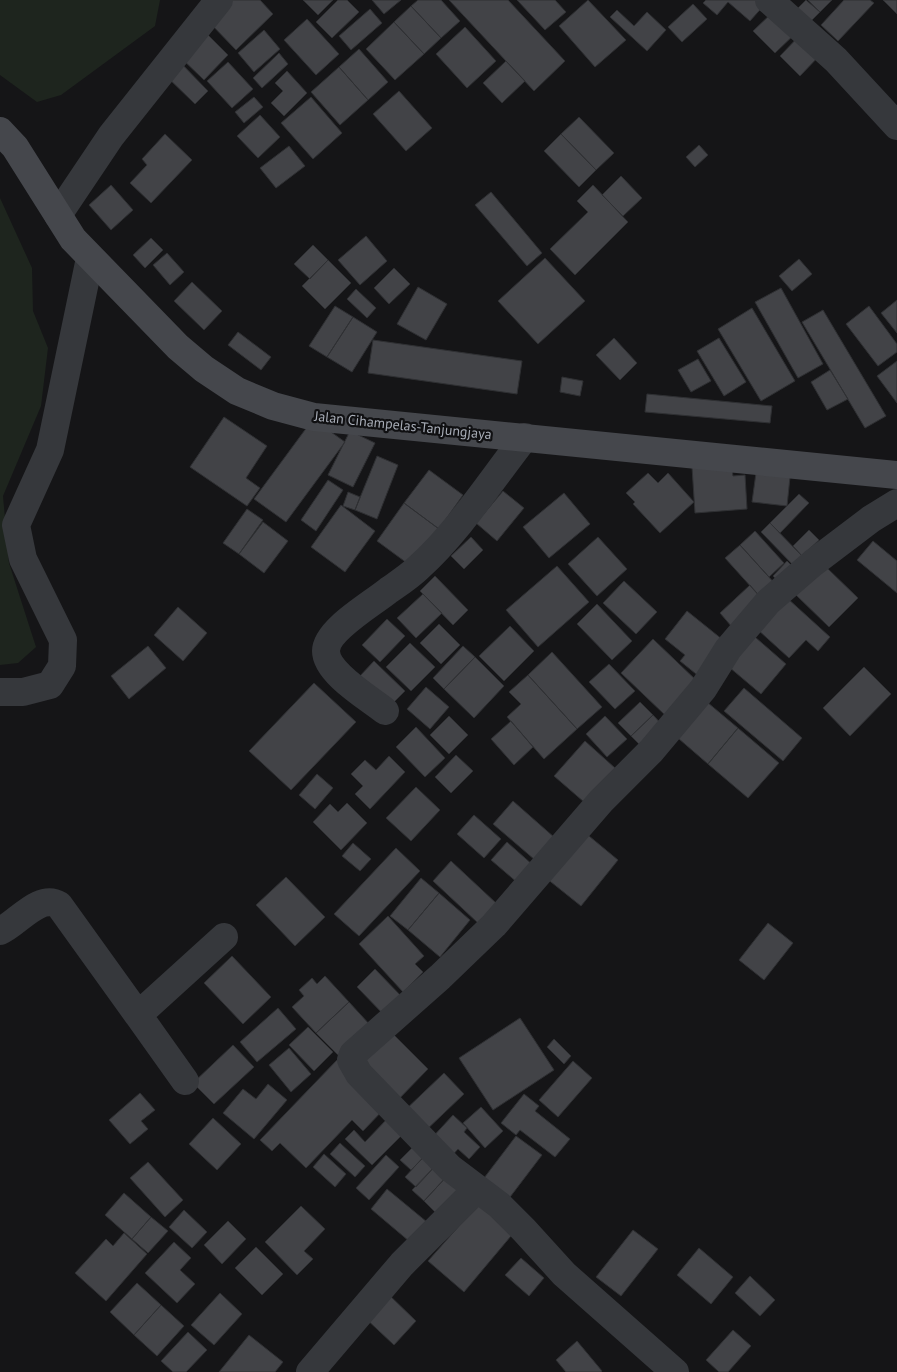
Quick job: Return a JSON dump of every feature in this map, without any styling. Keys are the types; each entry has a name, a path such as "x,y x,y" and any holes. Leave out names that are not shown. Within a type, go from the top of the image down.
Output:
{"main road":[{"name":"Jalan Cihampelas-Tanjungjaya","path":"0,131 14,148 73,239 90,258 178,346 204,369 237,391 273,406 314,417 897,475"}],"street":[{"path":"58,215 111,136 219,0"},
{"path":"769,0 836,60 897,126"},
{"path":"0,692 23,692 50,684 62,666 63,640 22,560 16,525 50,450 90,258"},
{"path":"385,712 364,694 342,680 326,653 327,642 336,629 355,617 419,567 439,546 524,438"},
{"path":"675,1372 628,1328 564,1274 524,1230 498,1205 450,1168 359,1074 353,1065 353,1054 440,977 494,924 601,801 651,751 702,689 728,650 768,602 813,563 871,519 897,504"},
{"path":"0,931 43,902 48,901 59,905 185,1081"},
{"path":"138,1015 224,937"},
{"path":"310,1372 402,1264 477,1189"}],"shaded area":[{"path":"0,0 160,0 155,26 61,95 37,102 0,75"},
{"path":"0,198 32,268 33,311 48,348 41,406 3,496 9,563 36,647 18,663 0,665"}],"building":[{"path":"232,0 260,0 273,14 236,50 209,22"},
{"path":"303,0 333,0 318,15"},
{"path":"338,0 347,0 359,12 332,38 316,22"},
{"path":"372,0 401,0 384,14"},
{"path":"418,0 441,0 460,21 441,38 411,6"},
{"path":"449,0 508,0 565,61 534,91"},
{"path":"517,0 555,0 566,12 545,30"},
{"path":"588,0 626,40 595,67 559,26"},
{"path":"706,0 762,0 766,3 750,21 728,2 717,15 703,3"},
{"path":"806,0 820,12 807,25 794,12"},
{"path":"808,0 832,0 820,12"},
{"path":"844,0 870,0 874,3 838,41 821,25"},
{"path":"883,0 897,0 897,14"},
{"path":"693,4 707,19 682,42 668,27"},
{"path":"411,6 441,38 424,54 394,22"},
{"path":"370,9 382,23 351,50 339,36"},
{"path":"617,10 634,26 647,12 666,30 647,51 610,17"},
{"path":"775,10 797,32 775,53 753,31"},
{"path":"307,19 339,54 316,75 284,40"},
{"path":"394,22 424,54 395,80 366,49"},
{"path":"465,27 496,61 467,88 436,54"},
{"path":"203,30 228,55 204,80 178,55"},
{"path":"264,30 280,49 254,72 238,53"},
{"path":"801,34 821,54 800,76 780,56"},
{"path":"359,49 388,82 368,100 339,67"},
{"path":"279,53 288,64 262,88 253,78"},
{"path":"177,59 208,91 195,104 163,73"},
{"path":"506,61 525,81 502,103 483,83"},
{"path":"228,62 253,89 232,108 207,81"},
{"path":"339,67 368,100 340,125 311,92"},
{"path":"287,71 307,93 284,116 271,103 283,91 275,83"},
{"path":"399,91 432,128 406,151 373,114"},
{"path":"254,97 263,107 244,123 235,112"},
{"path":"311,97 342,133 313,159 281,123"},
{"path":"260,115 280,137 258,158 237,136"},
{"path":"579,117 614,153 596,170 561,134"},
{"path":"165,134 192,160 151,203 130,183 147,165 142,159"},
{"path":"561,134 596,170 579,187 544,151"},
{"path":"699,145 708,155 695,167 686,157"},
{"path":"289,146 305,166 276,188 260,168"},
{"path":"621,176 642,198 623,216 602,195"},
{"path":"111,185 133,210 111,230 89,205"},
{"path":"593,185 628,222 575,275 550,249 588,212 577,201"},
{"path":"491,192 542,253 527,266 475,205"},
{"path":"366,236 387,261 360,285 338,260"},
{"path":"151,238 163,250 145,268 133,255"},
{"path":"313,245 328,260 310,279 294,264"},
{"path":"167,253 184,272 170,285 153,265"},
{"path":"545,258 585,301 538,344 498,301"},
{"path":"799,259 812,274 792,291 779,276"},
{"path":"328,260 351,283 325,309 302,286"},
{"path":"394,268 410,284 389,304 374,288"},
{"path":"192,282 222,311 204,330 174,301"},
{"path":"418,287 447,304 426,340 397,324"},
{"path":"781,288 823,364 798,378 755,302"},
{"path":"356,289 376,308 367,318 347,299"},
{"path":"897,300 897,333 881,313"},
{"path":"335,306 353,317 327,357 309,346"},
{"path":"869,306 897,344 897,352 878,366 846,324"},
{"path":"752,308 795,381 761,401 718,329"},
{"path":"823,310 886,416 865,428 802,322"},
{"path":"353,317 377,332 352,372 327,357"},
{"path":"238,332 271,357 261,370 228,345"},
{"path":"614,338 637,363 620,380 596,355"},
{"path":"719,338 746,382 724,396 697,351"},
{"path":"373,340 522,361 517,394 368,373"},
{"path":"698,359 711,381 691,392 678,370"},
{"path":"897,361 897,403 877,376"},
{"path":"830,370 848,399 827,410 811,382"},
{"path":"562,377 583,381 580,396 560,392"},
{"path":"647,394 772,406 770,423 645,412"},
{"path":"224,417 267,446 246,478 260,488 247,506 190,467"},
{"path":"313,419 345,442 286,522 254,499"},
{"path":"350,431 375,443 353,487 328,475"},
{"path":"377,456 398,465 377,519 355,510"},
{"path":"731,464 733,476 745,475 747,509 695,513 692,467"},
{"path":"429,470 463,495 439,529 404,503"},
{"path":"648,473 658,483 668,473 694,502 660,533 633,504 635,502 626,493"},
{"path":"756,473 790,477 787,506 752,502"},
{"path":"328,480 343,490 316,531 301,520"},
{"path":"503,491 524,508 497,541 476,523"},
{"path":"348,492 360,497 355,510 343,506"},
{"path":"564,493 590,524 549,558 523,527"},
{"path":"799,494 809,503 780,533 770,523"},
{"path":"404,503 439,529 411,566 377,541"},
{"path":"341,505 375,531 345,572 311,547"},
{"path":"247,509 263,520 239,554 223,543"},
{"path":"263,522 288,541 264,573 239,554"},
{"path":"770,523 802,556 793,565 761,532"},
{"path":"809,530 819,540 802,556 793,546"},
{"path":"755,531 784,563 769,577 740,545"},
{"path":"471,537 483,550 464,569 451,556"},
{"path":"598,537 627,569 597,596 568,564"},
{"path":"873,541 897,561 897,593 857,560"},
{"path":"740,545 777,586 762,599 725,558"},
{"path":"787,561 798,572 784,587 773,576"},
{"path":"557,566 589,602 538,647 506,610"},
{"path":"825,566 858,598 829,627 796,595"},
{"path":"435,576 468,610 453,625 420,591"},
{"path":"624,581 657,612 636,634 603,603"},
{"path":"750,585 762,599 732,627 720,613"},
{"path":"423,594 442,613 416,638 397,618"},
{"path":"786,597 830,637 818,651 806,640 789,658 757,629"},
{"path":"597,604 632,641 612,660 577,624"},
{"path":"178,607 207,633 183,661 154,635"},
{"path":"687,611 728,644 701,678 680,661 685,655 665,639"},
{"path":"387,619 405,636 380,662 362,645"},
{"path":"439,624 460,645 441,664 420,643"},
{"path":"510,626 534,651 504,681 479,656"},
{"path":"755,637 786,664 761,694 729,667"},
{"path":"653,639 698,682 666,716 621,673"},
{"path":"410,643 435,667 411,691 386,667"},
{"path":"148,646 166,668 129,699 111,676"},
{"path":"463,646 475,657 444,689 433,678"},
{"path":"552,652 602,707 577,729 528,675"},
{"path":"475,657 504,686 474,718 444,689"},
{"path":"374,661 405,691 390,706 359,677"},
{"path":"609,664 635,691 615,709 589,682"},
{"path":"864,667 891,694 850,736 823,708"},
{"path":"528,675 577,729 544,759 507,717 521,704 509,692"},
{"path":"314,683 356,722 291,790 249,751"},
{"path":"426,687 449,707 430,729 407,709"},
{"path":"744,688 802,738 783,761 724,711"},
{"path":"701,697 738,728 708,764 671,732"},
{"path":"640,702 653,715 631,736 618,723"},
{"path":"653,715 666,729 644,749 631,736"},
{"path":"449,716 468,735 449,754 430,735"},
{"path":"605,716 627,739 607,757 586,734"},
{"path":"511,721 533,747 514,765 491,739"},
{"path":"416,727 445,758 425,777 396,747"},
{"path":"738,728 779,763 748,798 708,764"},
{"path":"585,741 615,768 584,802 554,776"},
{"path":"456,755 473,771 451,793 435,777"},
{"path":"389,756 405,772 370,809 355,794 363,786 351,774 365,760 376,770"},
{"path":"317,774 333,788 315,809 299,795"},
{"path":"416,787 440,810 411,841 386,818"},
{"path":"513,801 555,838 535,860 493,824"},
{"path":"347,803 367,823 341,850 313,822 330,804 338,812"},
{"path":"474,815 501,839 484,858 457,834"},
{"path":"583,831 618,860 581,906 546,878"},
{"path":"507,842 534,866 519,884 491,860"},
{"path":"353,843 371,859 360,871 342,856"},
{"path":"396,848 420,871 359,936 334,914"},
{"path":"451,861 496,903 478,923 433,881"},
{"path":"286,877 325,917 295,946 256,905"},
{"path":"421,878 439,893 408,930 390,916"},
{"path":"439,893 470,920 440,957 408,930"},
{"path":"388,916 424,956 415,964 423,972 403,992 359,944"},
{"path":"768,923 793,943 764,980 739,960"},
{"path":"232,956 271,997 243,1024 204,983"},
{"path":"375,969 404,999 386,1017 357,987"},
{"path":"325,976 349,1002 316,1033 292,1007 304,996 299,990 312,978 317,984"},
{"path":"349,1002 371,1026 339,1056 316,1033"},
{"path":"278,1008 296,1029 257,1062 240,1042"},
{"path":"520,1018 554,1070 493,1110 459,1058"},
{"path":"308,1027 333,1052 314,1071 289,1045"},
{"path":"390,1031 428,1069 394,1104 356,1065"},
{"path":"554,1039 571,1056 564,1064 547,1047"},
{"path":"233,1045 254,1067 214,1104 193,1083"},
{"path":"289,1048 311,1074 291,1092 269,1065"},
{"path":"337,1060 386,1107 363,1131 352,1120 306,1168 280,1143 272,1151 260,1140"},
{"path":"573,1061 592,1078 558,1117 539,1100"},
{"path":"444,1073 464,1094 421,1135 401,1114"},
{"path":"268,1084 287,1100 254,1139 223,1113 243,1089 256,1099"},
{"path":"140,1093 155,1110 141,1121 148,1129 130,1144 109,1120"},
{"path":"524,1094 539,1106 535,1111 570,1139 555,1157 520,1130 516,1135 501,1123"},
{"path":"481,1107 503,1131 485,1148 463,1123"},
{"path":"453,1115 467,1128 464,1132 480,1147 469,1159 458,1149 449,1159 429,1141"},
{"path":"213,1118 241,1144 217,1170 189,1144"},
{"path":"387,1119 403,1134 372,1165 345,1139 354,1130 365,1142"},
{"path":"516,1136 542,1155 507,1201 481,1182"},
{"path":"340,1143 365,1166 355,1177 330,1154"},
{"path":"413,1147 424,1157 411,1170 400,1160"},
{"path":"427,1153 438,1163 416,1187 405,1177"},
{"path":"324,1154 346,1174 335,1187 313,1167"},
{"path":"386,1155 399,1167 369,1200 356,1188"},
{"path":"148,1162 183,1200 165,1217 130,1178"},
{"path":"438,1163 449,1174 424,1201 412,1190"},
{"path":"449,1174 467,1190 441,1218 424,1201"},
{"path":"387,1189 433,1227 416,1247 371,1209"},
{"path":"124,1193 151,1217 132,1239 105,1215"},
{"path":"482,1200 516,1230 464,1292 428,1261"},
{"path":"301,1206 325,1229 304,1251 313,1259 297,1275 265,1242"},
{"path":"184,1210 207,1232 192,1248 169,1227"},
{"path":"151,1217 168,1231 148,1253 132,1239"},
{"path":"228,1221 246,1239 222,1264 204,1245"},
{"path":"633,1230 658,1249 621,1296 596,1277"},
{"path":"124,1233 147,1254 106,1301 75,1273 106,1239 113,1246"},
{"path":"174,1242 191,1258 180,1270 195,1284 177,1303 145,1273"},
{"path":"256,1247 283,1274 262,1295 235,1268"},
{"path":"699,1248 733,1277 711,1304 677,1275"},
{"path":"521,1258 544,1278 529,1296 505,1275"},
{"path":"750,1276 775,1300 760,1316 735,1293"},
{"path":"137,1283 161,1305 134,1335 110,1312"},
{"path":"385,1291 416,1321 394,1345 362,1315"},
{"path":"220,1293 242,1314 214,1345 191,1325"},
{"path":"161,1305 184,1326 157,1356 134,1335"},
{"path":"733,1330 751,1346 728,1372 719,1372 706,1360"},
{"path":"188,1332 207,1350 186,1372 173,1372 161,1361"},
{"path":"249,1335 283,1362 275,1372 219,1372"},
{"path":"577,1341 601,1372 566,1372 556,1360"}]}
